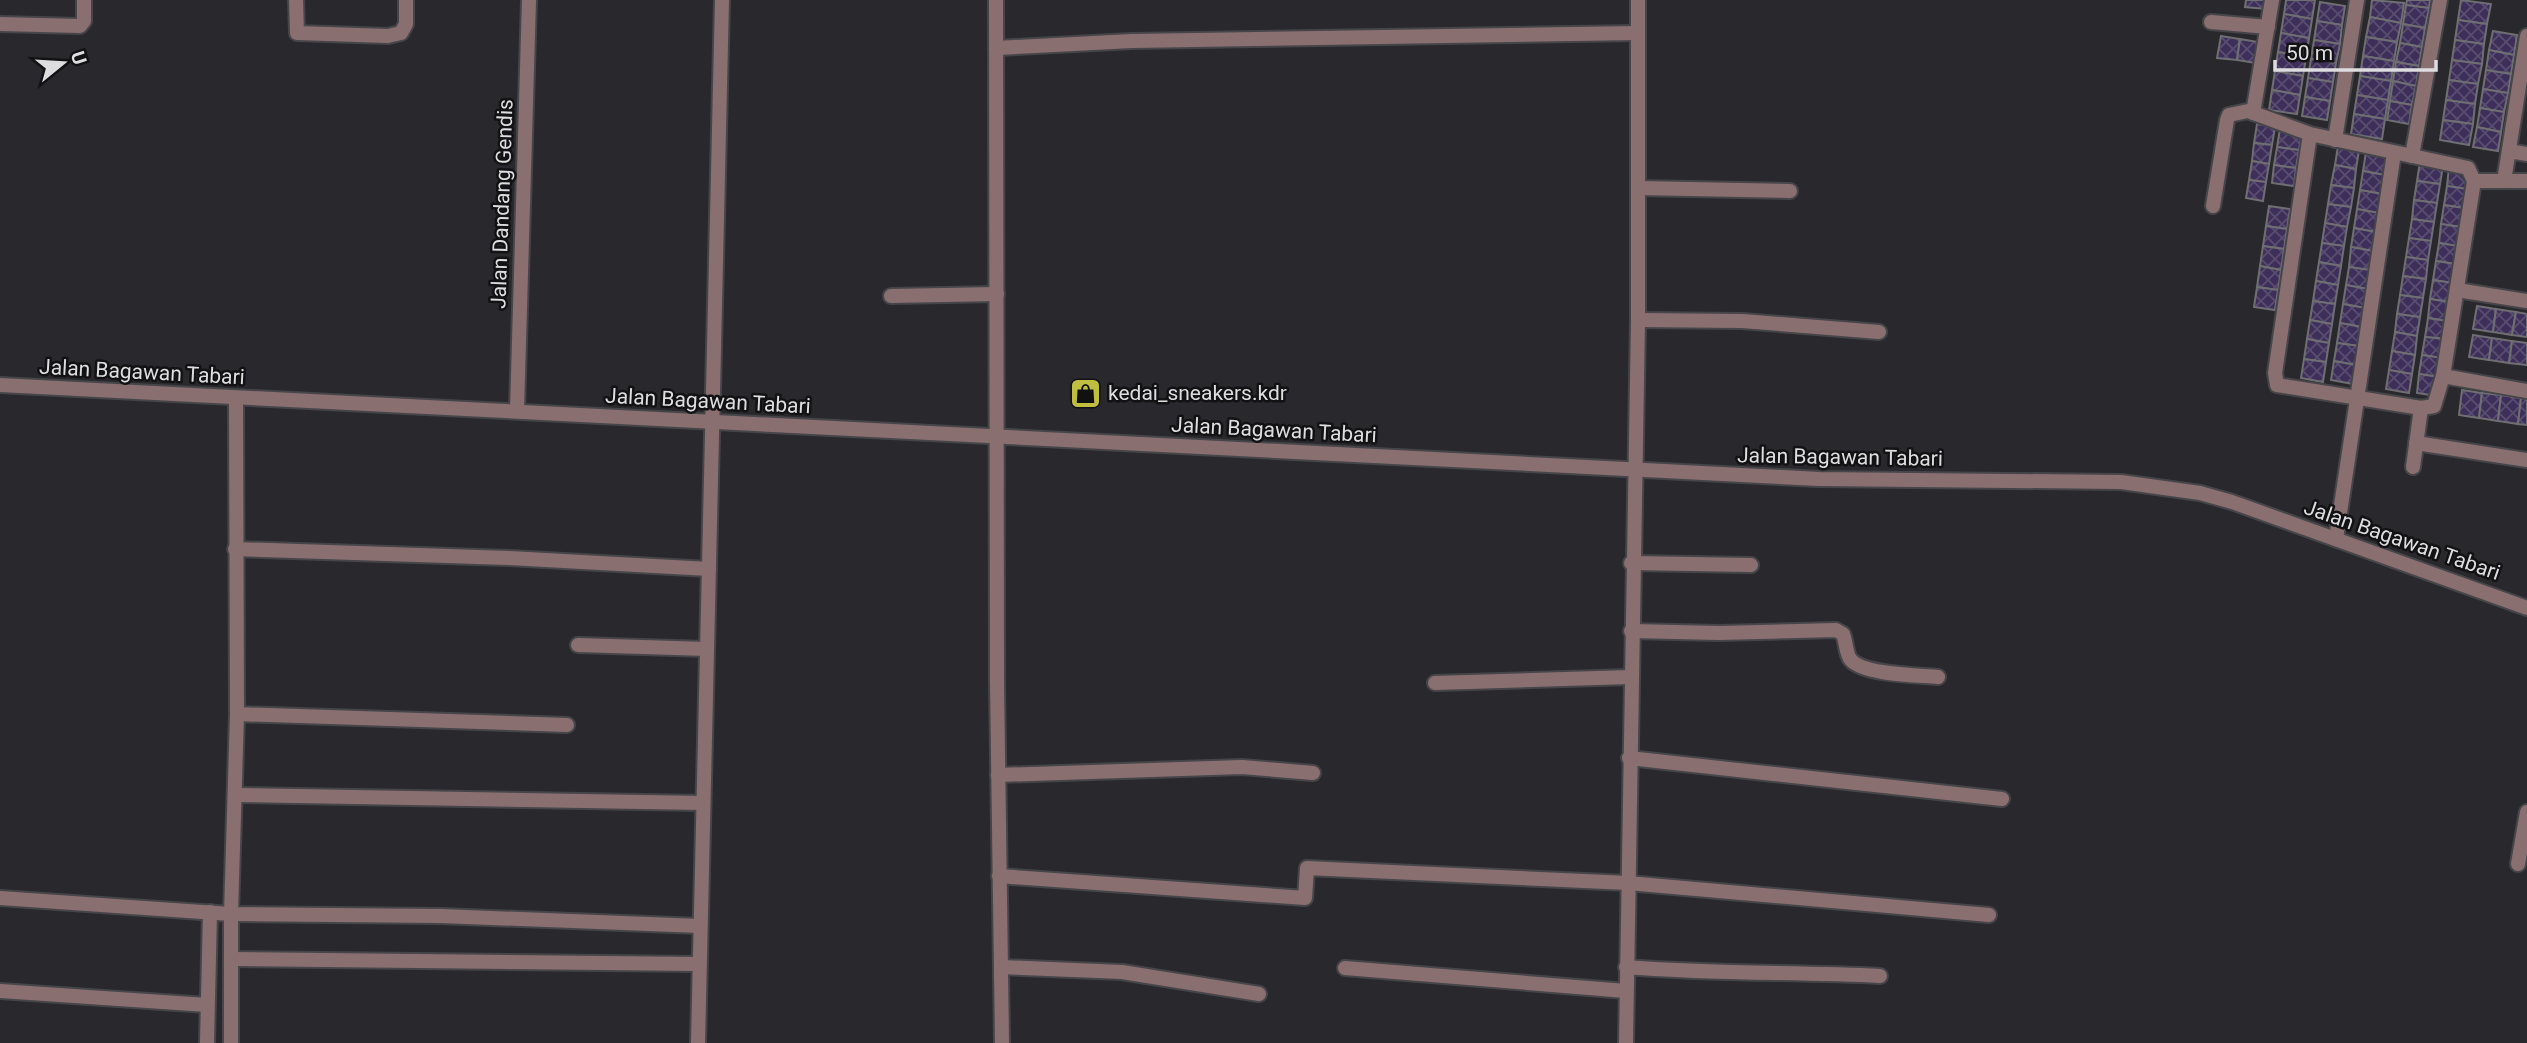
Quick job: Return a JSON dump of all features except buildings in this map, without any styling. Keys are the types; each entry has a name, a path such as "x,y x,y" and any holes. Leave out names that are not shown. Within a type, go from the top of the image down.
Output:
{"street":[{"path":"0,24 80,26 84,21 84,0"},
{"path":"296,0 297,33 388,36 401,33 406,24 406,0"},
{"name":"Jalan Dandang Gendis","path":"517,410 529,0"},
{"path":"698,1043 722,0"},
{"path":"996,0 998,775 1002,1043"},
{"path":"1626,1043 1631,563 1638,320 1638,0"},
{"path":"2253,113 2272,0"},
{"path":"2334,140 2357,0"},
{"path":"2412,156 2440,0"},
{"path":"2211,22 2267,27"},
{"path":"996,47 1201,39 1638,33"},
{"path":"2504,181 2527,36"},
{"path":"2213,206 2227,120 2237,111 2253,113 2309,134 2466,167 2474,181 2443,376 2434,406 2421,408 2280,388 2275,378 2309,134"},
{"path":"2509,151 2527,154"},
{"path":"2336,539 2394,153"},
{"path":"2474,181 2527,181"},
{"path":"1637,188 1790,191"},
{"path":"2457,290 2527,302"},
{"path":"891,296 997,294"},
{"path":"1638,320 1742,321 1879,332"},
{"path":"2443,376 2527,391"},
{"name":"Jalan Bagawan Tabari","path":"0,385 236,399 517,410 713,423 997,435 1634,471 1819,479 2121,482 2200,493 2527,608"},
{"path":"231,1043 231,914 237,714 236,399"},
{"path":"2413,467 2421,408"},
{"path":"2416,443 2527,460"},
{"path":"236,549 509,558 709,569"},
{"path":"1631,563 1751,565"},
{"path":"1631,631 1836,631 1843,634 1849,659 1868,670 1938,677"},
{"path":"578,645 707,649"},
{"path":"1435,683 1630,677"},
{"path":"237,714 567,725"},
{"path":"1629,758 2002,799"},
{"path":"998,775 1242,767 1313,773"},
{"path":"235,795 703,803"},
{"path":"2518,864 2527,812"},
{"path":"999,876 1305,898 1307,868 1628,883 1989,915"},
{"path":"0,898 231,914 370,915 701,926"},
{"path":"207,1043 210,912"},
{"path":"231,959 699,964"},
{"path":"1001,967 1122,972 1259,994"},
{"path":"1626,967 1710,974 1802,972 1880,976"},
{"path":"1345,968 1626,991"},
{"path":"0,991 207,1005"}],"place":[{"name":"kedai_sneakers.kdr","path":"1085,393"}]}
